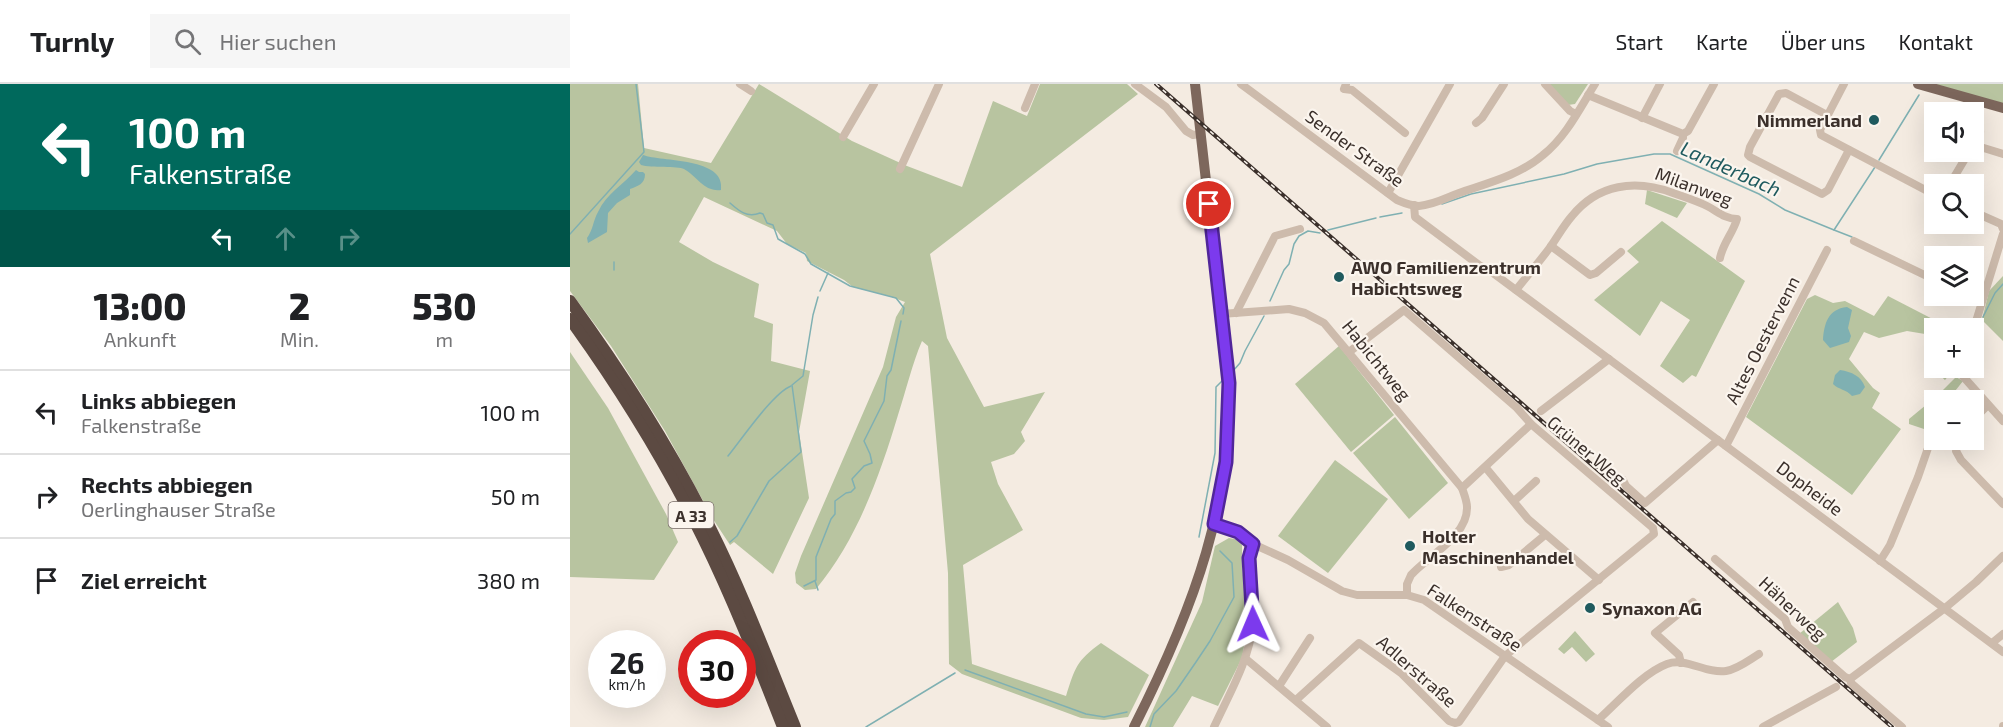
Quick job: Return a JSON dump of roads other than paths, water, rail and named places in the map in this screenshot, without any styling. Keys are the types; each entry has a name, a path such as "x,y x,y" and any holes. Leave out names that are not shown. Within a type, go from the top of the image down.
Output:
{"highway":[{"name":"A 33","path":"570,302 638,400 712,531 795,727"},
{"name":"A 33","path":"570,319 629,405 703,537 734,604 783,727"}],"main road":[{"path":"1134,727 1184,620 1198,583 1214,524 1226,462 1229,383 1195,84"},
{"path":"1922,85 2003,108"}],"street":[{"path":"740,84 752,91"},
{"path":"843,136 874,84"},
{"path":"900,169 939,84"},
{"path":"1024,108 1035,84"},
{"path":"1136,84 1166,107 1186,131 1193,135 1201,134"},
{"name":"Sender Straße","path":"1241,84 1397,200 1414,206 1434,202 1524,168 1544,155 1557,142 1595,84"},
{"path":"1346,84 1344,89 1352,90 1405,133"},
{"path":"1388,193 1450,84"},
{"path":"1476,123 1482,118 1504,84"},
{"path":"1545,84 1570,111 1576,114"},
{"path":"1642,118 1660,84"},
{"path":"1683,134 1688,131 1714,84"},
{"path":"1844,84 1820,130 1821,135 1924,189"},
{"path":"1827,115 1786,93 1779,94 1750,147 1748,155 1822,194 1827,190 1849,150"},
{"path":"1588,95 1683,134"},
{"path":"1677,151 1683,134"},
{"path":"1984,147 2003,153"},
{"name":"Milanweg","path":"1516,290 1573,215 1592,196 1613,187 1630,184 1666,190 1706,205 1726,217 1737,219 1724,243 1720,258"},
{"name":"Dopheide","path":"1414,206 1415,217 2003,652"},
{"path":"1984,216 2001,224 2003,229"},
{"path":"1236,313 1275,236 1300,229"},
{"path":"1984,293 2003,234"},
{"path":"1854,241 1924,275"},
{"path":"1551,246 1590,275 1596,273 1621,252"},
{"name":"Altes Oestervenn","path":"1726,446 1827,250"},
{"name":"Habichtweg","path":"1221,314 1289,309 1305,313 1324,323 1462,488"},
{"name":"Grüner Weg","path":"1349,352 1404,310 1655,531 1505,656"},
{"path":"1541,411 1609,359"},
{"path":"1964,378 2003,421"},
{"path":"1984,409 1988,405"},
{"path":"1407,594 1407,584 1411,575 1458,533 1466,519 1468,504 1462,488 1531,424"},
{"path":"1623,480 1626,486 1644,503 1718,440"},
{"path":"1881,561 1890,545 1927,450"},
{"path":"1956,450 1961,460 2003,504"},
{"path":"1486,468 1528,519 1599,580"},
{"path":"1514,501 1536,481"},
{"name":"Falkenstraße","path":"1214,524 1238,532 1253,544 1288,560 1342,591 1357,595 1407,594 1424,600 1608,727"},
{"path":"1502,567 1509,565 1545,535"},
{"path":"1214,727 1246,659 1253,624 1249,558 1253,544"},
{"path":"1850,679 1945,608 2003,556"},
{"name":"Häherweg","path":"1715,559 1902,727"},
{"path":"1681,663 1679,655 1655,633 1693,603"},
{"path":"1992,644 2003,634"},
{"path":"1279,686 1310,638"},
{"name":"Adlerstraße","path":"1296,700 1359,643 1401,674 1449,721 1455,723 1462,717 1505,656"},
{"path":"1598,720 1637,684 1668,663 1726,671 1759,654"},
{"path":"1246,659 1327,727"},
{"path":"1763,727 1775,724 1836,687"}],"water":[{"path":"643,155 703,166 720,179 721,190 710,189 684,169 641,165 639,162"},
{"path":"636,170 645,174 642,182 630,189 630,195 617,203 608,213 607,232 588,243 587,238 601,206 610,194"},
{"path":"1847,307 1852,310 1848,328 1851,336 1849,342 1830,348 1823,340 1828,318 1835,311"},
{"path":"1840,370 1852,373 1861,380 1865,387 1860,394 1852,396 1833,384 1835,375"}],"waterway":[{"path":"570,234 644,152 636,84"},
{"name":"Landerbach","path":"1879,160 1919,95"},
{"name":"Landerbach","path":"1442,204 1471,194 1564,174 1597,164 1654,154 1670,154 1759,194 1785,210 1834,230 1875,167"},
{"path":"730,203 747,214 763,214 767,223 773,225 778,239 805,254 811,264 850,286 896,298 904,308 903,314"},
{"name":"Landerbach","path":"1380,217 1402,213"},
{"name":"Landerbach","path":"1328,230 1376,218"},
{"path":"1834,230 1852,237"},
{"name":"Landerbach","path":"1270,301 1289,264 1294,244 1299,236 1308,231 1320,233"},
{"path":"614,262 614,270"},
{"path":"820,291 828,273"},
{"path":"1983,317 1995,293 2003,284"},
{"path":"730,542 737,536 769,481 801,452 792,385 803,376 818,297"},
{"name":"Landerbach","path":"1233,371 1240,363 1264,316"},
{"path":"804,586 816,580 816,557 835,514 835,501 855,488 852,479 864,466 872,463 864,441 884,401 887,376 891,370 901,321"},
{"name":"Landerbach","path":"1199,537 1215,453 1216,387 1223,380"},
{"path":"728,456 775,398 791,386"},
{"name":"Landerbach","path":"1150,727 1154,714 1176,691 1210,641 1234,597 1232,563 1220,551"},
{"path":"815,581 818,590"},
{"path":"965,670 1086,714 1104,717 1127,712"},
{"path":"866,727 955,673"}],"railway":[{"path":"1156,84 1892,727"}],"place":[{"name":"Nimmerland","path":"1874,120"},
{"name":"AWO Familienzentrum Habichtsweg","path":"1339,277"},
{"name":"Holter Maschinenhandel","path":"1410,546"},
{"name":"Synaxon AG","path":"1590,608"}]}
